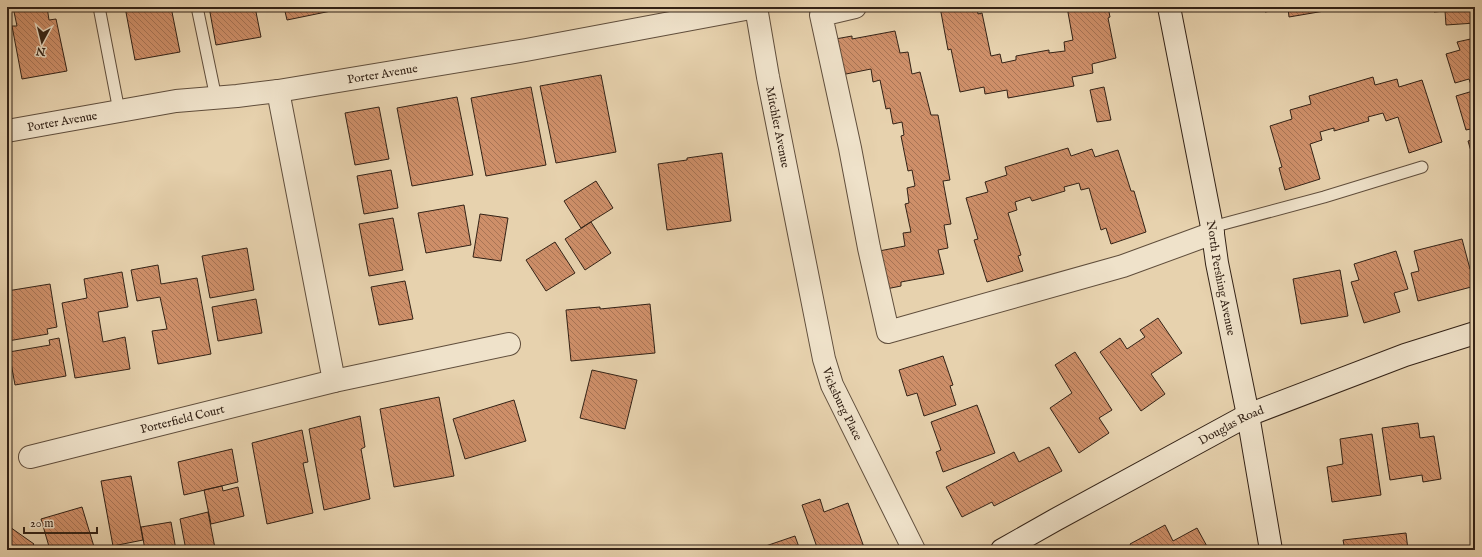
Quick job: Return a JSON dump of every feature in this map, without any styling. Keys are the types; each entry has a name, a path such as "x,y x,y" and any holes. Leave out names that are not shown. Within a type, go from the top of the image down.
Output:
{"street":[{"name":"Porter Avenue","path":"7,131 176,101 278,91 526,50 756,7"},
{"name":"Mitchler Avenue","path":"756,7 768,78 802,246"},
{"path":"855,7 821,15 850,148 869,248 888,332 1123,266 1213,230"},
{"name":"North Pershing Avenue","path":"1169,7 1213,230 1217,263 1248,415 1271,550"},
{"path":"278,91 334,381"},
{"name":"Vicksburg Place","path":"802,246 824,359 832,385 914,550"},
{"name":"Douglas Road","path":"1002,550 1061,516 1248,415 1405,355 1475,333"},
{"name":"Porterfield Court","path":"30,457 334,381 509,344"}],"lane":[{"path":"99,7 119,111"},
{"path":"198,7 216,98"},
{"path":"1213,230 1422,168"}],"building":[{"path":"13,7 47,7 49,20 56,19 67,71 22,79 12,26 17,26"},
{"path":"125,7 171,7 180,52 135,60"},
{"path":"209,7 255,7 261,37 216,45"},
{"path":"284,7 330,7 331,11 287,20"},
{"path":"940,7 977,7 978,14 982,13 991,56 1000,54 1002,63 1016,60 1016,56 1049,50 1049,53 1065,51 1064,42 1073,40 1067,7 1108,7 1110,17 1108,18 1116,58 1092,64 1093,73 1072,77 1074,86 1008,98 1007,90 985,94 984,87 960,92 951,49 948,50"},
{"path":"1264,7 1348,7 1289,17 1288,8 1265,12"},
{"path":"1433,7 1475,7 1475,23 1446,25 1445,11 1434,12"},
{"path":"895,31 900,53 908,52 912,74 920,72 931,115 938,115 950,180 943,181 951,224 944,225 948,248 938,250 944,274 901,282 901,286 881,290 874,252 905,246 903,233 911,232 905,204 909,203 907,188 915,186 912,170 908,171 901,136 904,135 902,122 893,124 890,108 886,109 880,80 873,82 871,69 836,76 830,40 852,36 852,39"},
{"path":"1475,38 1475,128 1466,130 1456,96 1473,91 1469,79 1455,83 1446,54 1460,50 1457,42"},
{"path":"601,75 616,152 556,163 540,86"},
{"path":"1373,77 1375,85 1397,79 1399,87 1422,80 1442,142 1409,153 1398,117 1386,121 1383,113 1368,117 1369,121 1334,131 1334,128 1320,132 1322,140 1310,144 1320,179 1285,190 1279,168 1282,167 1270,126 1292,119 1290,110 1311,104 1309,96"},
{"path":"531,87 546,165 486,176 471,98"},
{"path":"1104,87 1111,120 1097,122 1090,90"},
{"path":"457,97 473,175 412,186 397,108"},
{"path":"379,107 389,159 355,165 345,113"},
{"path":"1475,139 1475,157 1473,158 1468,141"},
{"path":"1068,148 1071,156 1092,149 1095,157 1118,150 1131,191 1134,191 1146,232 1111,244 1106,228 1101,230 1089,188 1081,190 1079,183 1064,187 1065,191 1032,201 1030,197 1015,202 1017,210 1008,213 1021,255 1018,256 1023,271 987,282 974,240 978,239 966,198 988,192 985,182 1007,175 1005,167"},
{"path":"722,153 731,221 667,230 658,164"},
{"path":"391,170 398,208 364,214 357,176"},
{"path":"596,181 613,208 581,228 564,201"},
{"path":"464,205 471,245 426,253 418,213"},
{"path":"480,214 508,218 501,261 473,257"},
{"path":"393,218 403,270 369,276 359,224"},
{"path":"591,222 611,253 585,270 565,239"},
{"path":"1462,239 1470,269 1473,268 1475,275 1475,286 1418,301 1411,273 1419,271 1414,251"},
{"path":"555,242 575,273 546,291 526,260"},
{"path":"247,248 254,290 210,298 202,256"},
{"path":"1396,251 1408,289 1394,293 1400,312 1364,323 1351,282 1359,280 1354,264"},
{"path":"158,265 161,284 197,278 211,354 158,364 152,331 167,329 160,297 137,301 131,270"},
{"path":"1340,270 1348,316 1301,324 1293,279"},
{"path":"122,272 128,307 98,312 103,342 125,337 130,369 75,378 62,303 87,298 84,279"},
{"path":"405,281 413,319 379,325 371,287"},
{"path":"50,284 57,327 47,329 48,334 8,341 7,291"},
{"path":"256,299 262,333 218,341 212,307"},
{"path":"650,304 655,353 571,361 566,310 600,307 600,309"},
{"path":"1158,318 1182,353 1151,374 1165,394 1141,411 1100,352 1120,338 1127,349 1145,337 1140,330"},
{"path":"59,338 66,376 15,385 9,352 50,345 49,340"},
{"path":"1075,352 1112,410 1099,418 1109,433 1079,453 1050,408 1072,393 1055,365"},
{"path":"943,356 953,385 950,386 956,405 924,416 917,393 907,396 899,370"},
{"path":"592,370 637,380 625,429 580,418"},
{"path":"439,397 454,476 394,487 380,409"},
{"path":"514,400 526,441 465,459 453,419"},
{"path":"977,405 995,453 943,472 936,452 941,450 931,422"},
{"path":"360,416 365,447 361,449 370,499 324,510 309,429"},
{"path":"1418,423 1420,438 1434,436 1441,479 1423,482 1422,475 1390,480 1382,428"},
{"path":"302,430 308,462 303,463 313,513 267,524 252,443"},
{"path":"1372,434 1381,495 1332,502 1327,467 1343,464 1340,439"},
{"path":"1049,447 1062,471 994,506 992,502 962,517 946,487 1014,452 1019,462"},
{"path":"232,449 238,482 184,495 178,462"},
{"path":"131,476 143,540 113,546 101,481"},
{"path":"222,486 223,491 238,487 244,516 211,524 204,490"},
{"path":"820,499 824,512 848,503 865,550 818,550 802,505"},
{"path":"82,507 95,550 50,550 41,519"},
{"path":"208,512 215,548 208,550 186,550 180,519"},
{"path":"171,522 176,550 145,550 141,527"},
{"path":"7,525 34,544 29,550 7,550"},
{"path":"1165,525 1173,541 1197,528 1209,550 1133,550 1130,544"},
{"path":"1406,533 1408,550 1345,550 1343,540"},
{"path":"795,536 800,550 754,550"}]}
